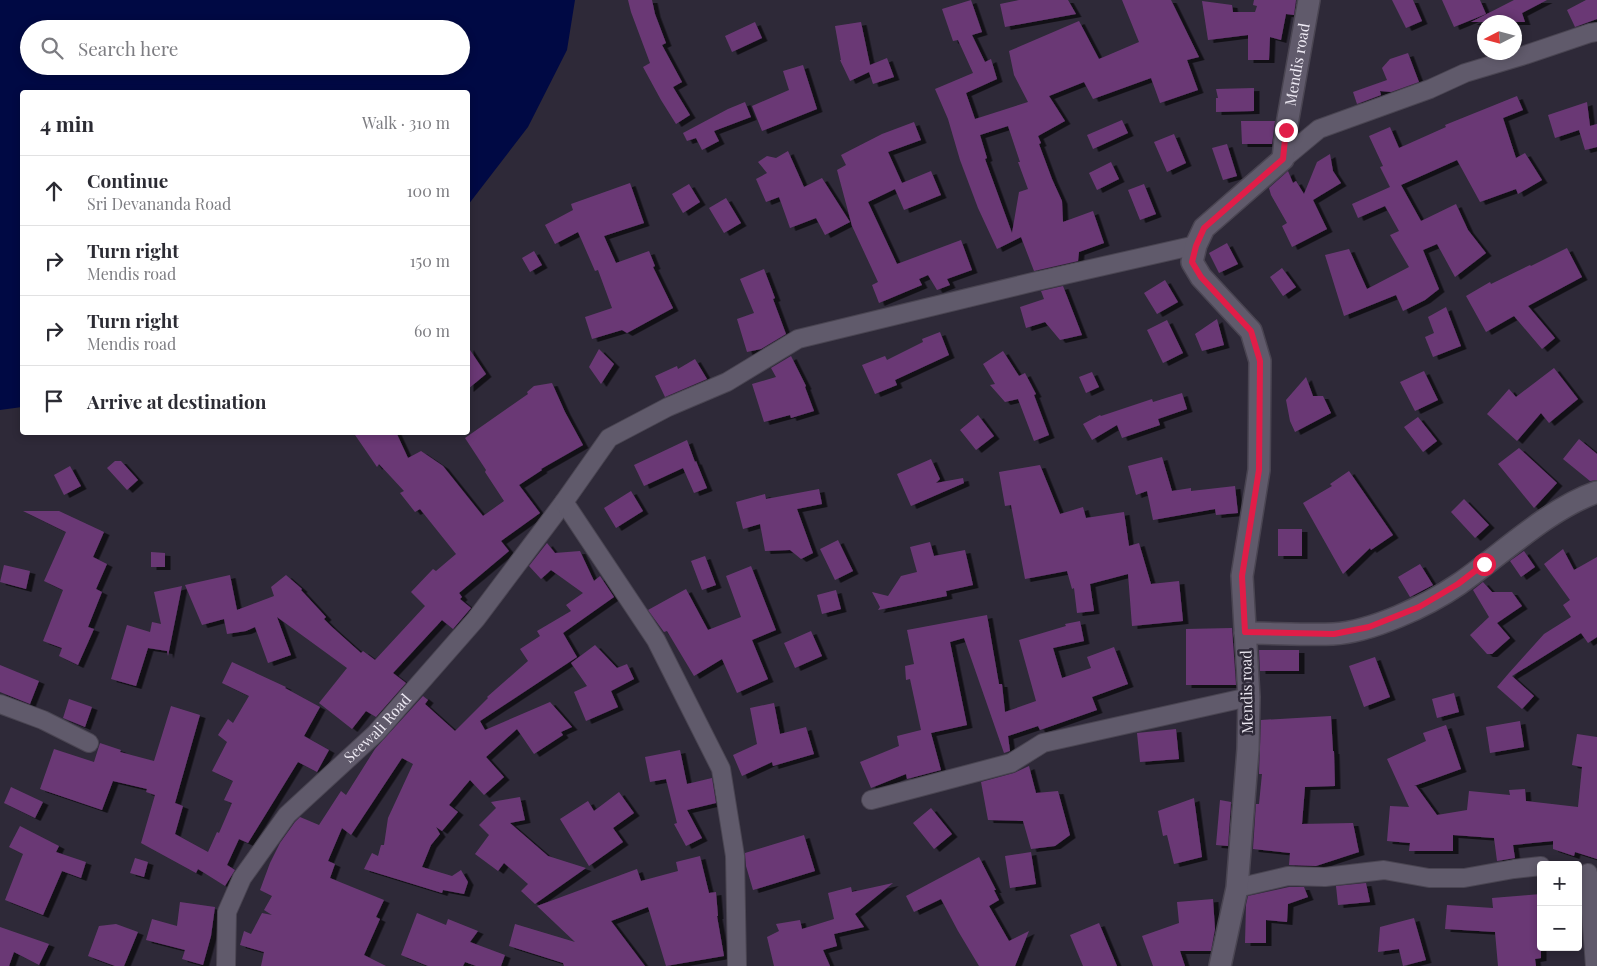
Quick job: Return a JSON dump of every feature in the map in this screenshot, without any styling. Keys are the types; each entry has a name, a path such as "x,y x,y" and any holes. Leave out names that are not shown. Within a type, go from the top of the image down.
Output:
{"street":[{"name":"Mendis road","path":"1283,159 1286,130 1309,0"},
{"path":"1196,246 1204,228 1319,129 1430,89 1464,72 1525,56 1590,32 1597,32"},
{"name":"Mendis road","path":"1196,246 1192,262 1201,277 1251,331 1260,361 1259,470 1242,576 1249,697 1248,749 1236,888 1220,966"},
{"name":"Seewali Road","path":"226,966 227,912 242,878 287,815 376,732 476,619 610,438 668,407 726,382 798,339 1043,280 1196,246"},
{"path":"1245,632 1334,634 1369,627 1419,607 1458,584 1555,514 1582,497 1597,492"},
{"path":"564,502 656,640 721,769 735,856 737,966"},
{"path":"871,800 1011,763 1043,743 1249,697"},
{"path":"0,704 43,720 89,743"},
{"path":"1236,888 1288,876 1325,877 1384,870 1429,878 1464,878 1537,866"},
{"path":"1588,874 1595,966"}],"shaded area":[{"path":"0,0 575,0 567,50 528,127 470,202 470,90 20,90 20,407 0,410"}],"building":[{"path":"628,0 652,0 666,43 662,45 682,82 673,87 690,115 676,124 643,67 650,63"},
{"path":"971,0 982,32 972,35 985,62 991,59 997,79 966,93 975,119 1028,102 1014,75 1009,51 1079,21 1099,59 1139,42 1122,0 1171,0 1199,57 1187,60 1198,90 1160,103 1151,78 1093,99 1084,82 1049,96 1065,121 1038,136 1041,143 1039,144 1062,201 1063,222 1093,211 1104,243 1079,252 1078,261 1034,271 1021,237 997,249 978,208 960,160 948,119 935,89 973,73 958,40 953,41 942,9","holes":["1008,126 1020,162 1018,162 1028,189 1019,192 1012,233 985,159 987,158 980,135"]},
{"path":"1019,0 1068,0 1076,14 1005,27 1000,4"},
{"path":"1254,0 1296,0 1294,15 1286,14 1281,40 1270,37 1269,60 1248,60 1248,35 1208,40 1202,1 1232,5 1233,12 1255,12 1257,6 1253,5"},
{"path":"1392,0 1413,0 1422,21 1406,28"},
{"path":"1442,0 1480,0 1486,14 1477,15 1477,18 1454,27"},
{"path":"1514,0 1547,0 1522,13 1525,22 1522,22 1522,15 1485,15"},
{"path":"1586,0 1597,0 1597,19 1575,27 1567,10"},
{"path":"755,22 762,38 732,52 725,36"},
{"path":"861,22 870,65 887,58 894,77 873,84 869,72 850,81 840,60 835,26"},
{"path":"1408,53 1419,82 1391,92 1380,91 1381,95 1357,104 1353,92 1387,80 1382,68 1390,59"},
{"path":"803,65 817,109 762,131 752,106 789,90 783,71"},
{"path":"1254,88 1254,111 1216,112 1216,98 1218,98 1216,89"},
{"path":"1517,96 1523,110 1503,118 1516,158 1525,153 1542,180 1518,194 1516,189 1480,202 1457,160 1401,185 1421,221 1456,204 1468,230 1486,253 1455,277 1437,244 1423,250 1439,289 1425,300 1403,311 1396,295 1344,316 1325,255 1349,249 1367,289 1409,267 1390,235 1399,231 1385,206 1358,218 1352,204 1390,187 1380,167 1383,166 1369,136 1390,127 1399,148 1446,127 1445,125"},
{"path":"745,102 751,117 714,131 719,141 702,150 696,138 687,141 683,133"},
{"path":"1587,102 1590,126 1597,124 1597,147 1585,150 1579,130 1555,138 1548,115"},
{"path":"1122,120 1128,133 1093,149 1087,135"},
{"path":"1241,121 1275,121 1272,144 1242,144"},
{"path":"914,122 921,140 888,152 902,183 931,171 941,195 904,210 895,189 868,202 897,264 961,240 972,270 947,279 950,285 937,290 928,275 919,279 922,285 879,303 872,285 878,282 852,226 837,170 846,165 841,155 882,134"},
{"path":"1174,134 1186,163 1167,172 1154,142"},
{"path":"1227,144 1237,176 1223,180 1212,148"},
{"path":"788,151 804,187 822,178 850,222 825,235 816,218 790,228 779,197 766,202 756,179 767,173 758,162 767,156 776,158"},
{"path":"1330,154 1333,171 1341,183 1313,200 1327,229 1292,247 1282,226 1287,223 1269,188 1288,171 1293,183 1296,181 1304,194 1317,162"},
{"path":"1111,162 1119,179 1097,190 1089,173"},
{"path":"630,183 644,223 604,236 616,263 649,251 655,266 653,267 673,308 627,333 622,330 592,339 585,317 612,308 598,270 595,271 578,232 555,244 545,225 573,210 571,204"},
{"path":"689,184 700,202 683,213 672,194"},
{"path":"1144,184 1156,214 1140,220 1128,190"},
{"path":"726,198 741,223 724,233 709,208"},
{"path":"1227,243 1238,264 1219,273 1209,253"},
{"path":"1567,248 1582,277 1528,306 1555,338 1542,349 1514,316 1486,332 1466,296 1490,282 1491,284"},
{"path":"534,251 542,265 530,272 522,258"},
{"path":"1282,268 1296,287 1283,296 1270,277"},
{"path":"764,269 786,334 761,349 747,352 737,319 754,313 740,279"},
{"path":"1165,280 1178,302 1157,314 1144,293"},
{"path":"1063,286 1082,335 1060,340 1045,322 1026,328 1020,307 1044,299 1041,291"},
{"path":"1446,307 1461,346 1433,357 1425,337 1434,333 1428,317"},
{"path":"1217,319 1224,345 1202,351 1195,334"},
{"path":"1167,320 1183,353 1163,363 1147,330"},
{"path":"940,332 949,355 895,380 897,385 875,394 862,365 885,356 887,360 923,342 922,339"},
{"path":"599,349 614,364 601,384 589,367"},
{"path":"470,350 486,374 470,387"},
{"path":"1003,351 1019,376 1025,373 1036,394 1034,395 1049,435 1034,441 1018,399 1005,402 990,385 995,384 983,364"},
{"path":"791,356 806,386 814,411 791,418 790,415 764,422 752,384 776,377 771,368"},
{"path":"695,359 707,379 665,397 655,376 677,366 678,369"},
{"path":"1554,368 1578,399 1549,423 1541,413 1517,441 1487,414 1509,389 1516,397"},
{"path":"1424,371 1438,400 1415,411 1400,382"},
{"path":"1092,372 1099,387 1086,393 1079,377"},
{"path":"1306,377 1313,396 1323,396 1331,413 1295,432 1290,421 1286,400"},
{"path":"552,383 583,445 541,469 519,485 540,513 501,541 509,551 459,593 462,597 460,599 471,608 453,629 442,620 393,673 406,683 376,717 366,711 352,729 319,703 347,668 277,617 291,655 268,663 255,627 246,631 227,634 224,619 202,625 185,585 230,575 237,610 274,596 271,587 286,575 302,589 332,627 361,653 363,651 375,660 425,606 411,592 433,569 436,571 456,554 420,509 415,512 400,493 404,491 379,464 377,467 355,435 397,435 408,458 421,451 443,466 483,516 504,501 465,438 528,394 527,392 534,386"},
{"path":"1182,393 1187,409 1158,419 1160,425 1122,438 1117,425 1092,440 1083,424 1100,415 1152,399 1153,402"},
{"path":"978,415 994,436 976,450 960,430"},
{"path":"1418,417 1437,441 1423,452 1404,427"},
{"path":"1579,439 1597,454 1597,480 1590,481 1563,459"},
{"path":"687,440 707,488 694,493 683,468 644,486 634,465"},
{"path":"1519,448 1557,483 1534,508 1498,464"},
{"path":"1162,457 1172,491 1191,488 1191,491 1235,486 1238,513 1216,515 1215,509 1153,520 1147,491 1136,495 1128,466"},
{"path":"931,459 940,479 936,483 963,478 964,483 911,506 897,474"},
{"path":"115,461 121,461 138,480 127,490 107,468"},
{"path":"1040,465 1060,514 1083,507 1086,518 1124,512 1129,546 1139,543 1151,584 1179,581 1183,621 1132,626 1128,574 1090,584 1094,611 1077,613 1074,588 1072,589 1067,571 1025,579 1011,505 1005,506 999,472"},
{"path":"70,466 81,486 64,495 54,475"},
{"path":"1349,471 1393,535 1371,550 1370,548 1343,574 1303,503 1332,486 1330,484"},
{"path":"819,489 822,504 797,509 813,553 801,559 790,550 765,551 760,524 743,529 736,502 765,494 766,499"},
{"path":"631,491 643,511 616,528 604,508"},
{"path":"1464,499 1489,525 1475,538 1451,512"},
{"path":"23,511 59,511 104,532 93,557 107,564 96,589 102,592 88,627 94,629 78,665 59,656 62,648 43,641 63,590 44,581 66,532"},
{"path":"1278,529 1302,529 1302,556 1278,556"},
{"path":"838,540 853,571 835,580 820,549"},
{"path":"930,542 934,556 965,550 973,585 946,591 947,596 878,610 880,607 872,592 888,596 901,576 917,572 910,547"},
{"path":"547,543 555,553 580,551 594,581 600,576 614,597 563,633 577,657 480,721 485,730 550,702 572,727 561,732 563,735 534,754 517,729 486,757 504,777 484,795 470,780 449,805 458,812 442,831 436,827 440,834 431,845 422,867 452,876 461,870 468,882 464,894 443,890 442,893 364,869 372,853 378,856 381,845 384,845 388,818 413,764 402,758 351,835 342,828 328,861 335,864 330,878 384,900 376,917 380,919 364,955 386,966 261,966 264,952 240,945 244,931 251,934 262,913 272,915 264,910 272,896 260,890 280,843 295,822 300,817 319,825 341,791 346,795 375,749 423,696 428,700 425,704 455,731 487,697 528,661 520,649 540,636 537,631 571,611 566,605 583,593 551,570 541,579 529,566"},
{"path":"1563,549 1574,570 1597,557 1597,637 1588,643 1581,633 1512,676 1534,696 1522,709 1497,687 1544,634 1571,617 1563,605 1570,600 1544,564"},
{"path":"1524,551 1535,567 1521,577 1510,561"},
{"path":"151,552 165,553 165,567 151,567"},
{"path":"705,556 716,585 702,590 691,561"},
{"path":"1420,564 1433,585 1410,597 1398,577"},
{"path":"4,565 30,571 26,589 0,582"},
{"path":"751,566 776,630 752,640 768,679 737,693 722,659 694,676 667,631 664,632 648,610 686,589 708,630 741,617 726,576"},
{"path":"1483,582 1492,592 1512,592 1522,606 1497,623 1510,638 1492,654 1487,654 1470,635 1489,617 1473,590"},
{"path":"182,586 168,656 167,651 148,648 136,686 111,679 127,625 150,632 152,622 161,624 154,592"},
{"path":"836,590 841,609 822,614 817,595"},
{"path":"987,615 999,684 1002,684 1005,712 1036,701 1019,640 1066,626 1065,624 1080,621 1084,641 1053,648 1062,678 1091,668 1087,657 1114,647 1128,684 1092,697 1097,710 1040,730 1038,726 1008,736 1010,751 1004,753 964,638 950,642 967,725 931,733 941,770 907,779 906,774 871,788 860,762 899,746 897,736 921,730 910,679 906,680 905,666 914,664 907,630"},
{"path":"1232,628 1236,685 1186,685 1186,629"},
{"path":"811,631 822,656 795,668 784,643"},
{"path":"595,645 617,668 627,664 634,679 611,691 618,707 586,721 574,692 587,686 571,663"},
{"path":"1259,650 1299,650 1299,671 1260,671"},
{"path":"1375,657 1390,697 1364,707 1349,666"},
{"path":"232,662 286,687 320,707 304,736 329,750 317,772 298,762 248,843 239,839 227,865 235,870 225,886 198,869 196,873 141,843 155,795 146,792 147,789 113,781 102,810 40,789 54,749 94,762 100,743 121,750 120,752 154,761 171,706 200,715 175,803 183,806 175,834 208,852 217,832 219,833 232,803 224,800 233,781 212,771 227,742 218,735 228,719 233,723 249,696 222,683"},
{"path":"0,665 39,681 30,704 0,692"},
{"path":"1454,693 1459,712 1437,718 1432,699"},
{"path":"69,699 92,707 85,727 63,718"},
{"path":"774,703 780,734 806,727 814,754 773,766 772,762 742,776 733,755 757,744 750,708"},
{"path":"1331,716 1335,786 1305,787 1302,824 1353,823 1359,852 1316,866 1289,865 1290,853 1253,849 1256,804 1259,804 1262,774 1259,774 1261,720"},
{"path":"1520,721 1524,747 1490,753 1486,727"},
{"path":"1446,725 1461,769 1414,786 1416,786 1437,815 1467,810 1469,791 1510,795 1509,790 1525,789 1526,801 1578,807 1582,767 1572,765 1577,734 1597,737 1597,859 1575,852 1574,856 1553,849 1553,841 1513,845 1515,858 1497,861 1494,838 1453,835 1453,851 1409,851 1410,843 1387,841 1390,806 1409,807 1387,759 1426,741 1423,733"},
{"path":"1176,729 1179,759 1140,762 1137,733"},
{"path":"680,750 687,784 712,778 716,803 687,810 702,838 686,846 674,824 677,823 666,779 650,782 645,757"},
{"path":"1029,766 1036,793 1058,791 1070,835 1055,846 1031,849 1023,821 988,820 981,782 1014,773"},
{"path":"11,787 43,802 35,818 4,803"},
{"path":"619,792 634,813 613,828 623,842 589,866 560,819 588,801 594,811"},
{"path":"520,797 525,820 510,823 548,856 586,868 535,904 521,891 528,884 504,863 498,871 475,854 489,835 479,825 496,808 491,802"},
{"path":"1194,798 1202,857 1174,864 1167,835 1163,836 1158,811"},
{"path":"1220,800 1231,802 1228,846 1216,845"},
{"path":"931,808 952,834 934,849 913,823"},
{"path":"20,826 59,846 56,852 86,862 81,878 62,871 43,915 5,900 23,854 9,847"},
{"path":"804,835 815,871 753,890 746,866 745,853"},
{"path":"1031,852 1036,884 1010,888 1005,856"},
{"path":"700,856 709,893 716,892 717,916 724,956 666,966 648,907 611,921 645,966 564,966 563,963 509,946 515,924 575,942 537,906 637,869 641,881 678,871 676,862"},
{"path":"979,857 999,900 989,906 1009,941 1029,931 1015,966 979,966 941,899 914,912 906,896"},
{"path":"135,858 148,862 144,877 130,873"},
{"path":"893,883 855,914 864,927 834,934 837,946 823,950 830,966 774,966 767,937 779,931 776,924 800,920 802,929 834,919 828,893 851,887 852,892"},
{"path":"1366,883 1370,902 1338,905 1336,886"},
{"path":"1289,887 1304,887 1308,897 1288,904 1287,922 1266,920 1266,943 1245,943 1248,896"},
{"path":"1537,894 1537,951 1541,951 1541,958 1535,959 1536,966 1498,966 1495,932 1445,929 1447,905 1493,908 1492,898"},
{"path":"1213,899 1215,929 1211,951 1180,951 1185,966 1153,966 1142,936 1179,923 1177,902"},
{"path":"180,902 215,907 211,936 203,965 182,959 185,950 146,940 152,919 177,926"},
{"path":"417,913 446,925 448,919 478,931 470,942 505,955 501,966 476,966 465,962 463,966 428,966 401,955"},
{"path":"1414,918 1426,960 1403,966 1399,949 1378,952 1380,927"},
{"path":"1099,923 1117,966 1083,966 1070,935"},
{"path":"116,924 138,932 124,966 115,966 88,956 99,926"},
{"path":"0,927 49,944 39,965 14,952 9,966 0,966"}],"route":[{"path":"1286,130 1283,159 1204,228 1196,246 1192,262 1201,277 1251,331 1260,361 1259,470 1242,576 1245,632 1334,634 1369,627 1419,607 1458,584 1484,564"}]}
